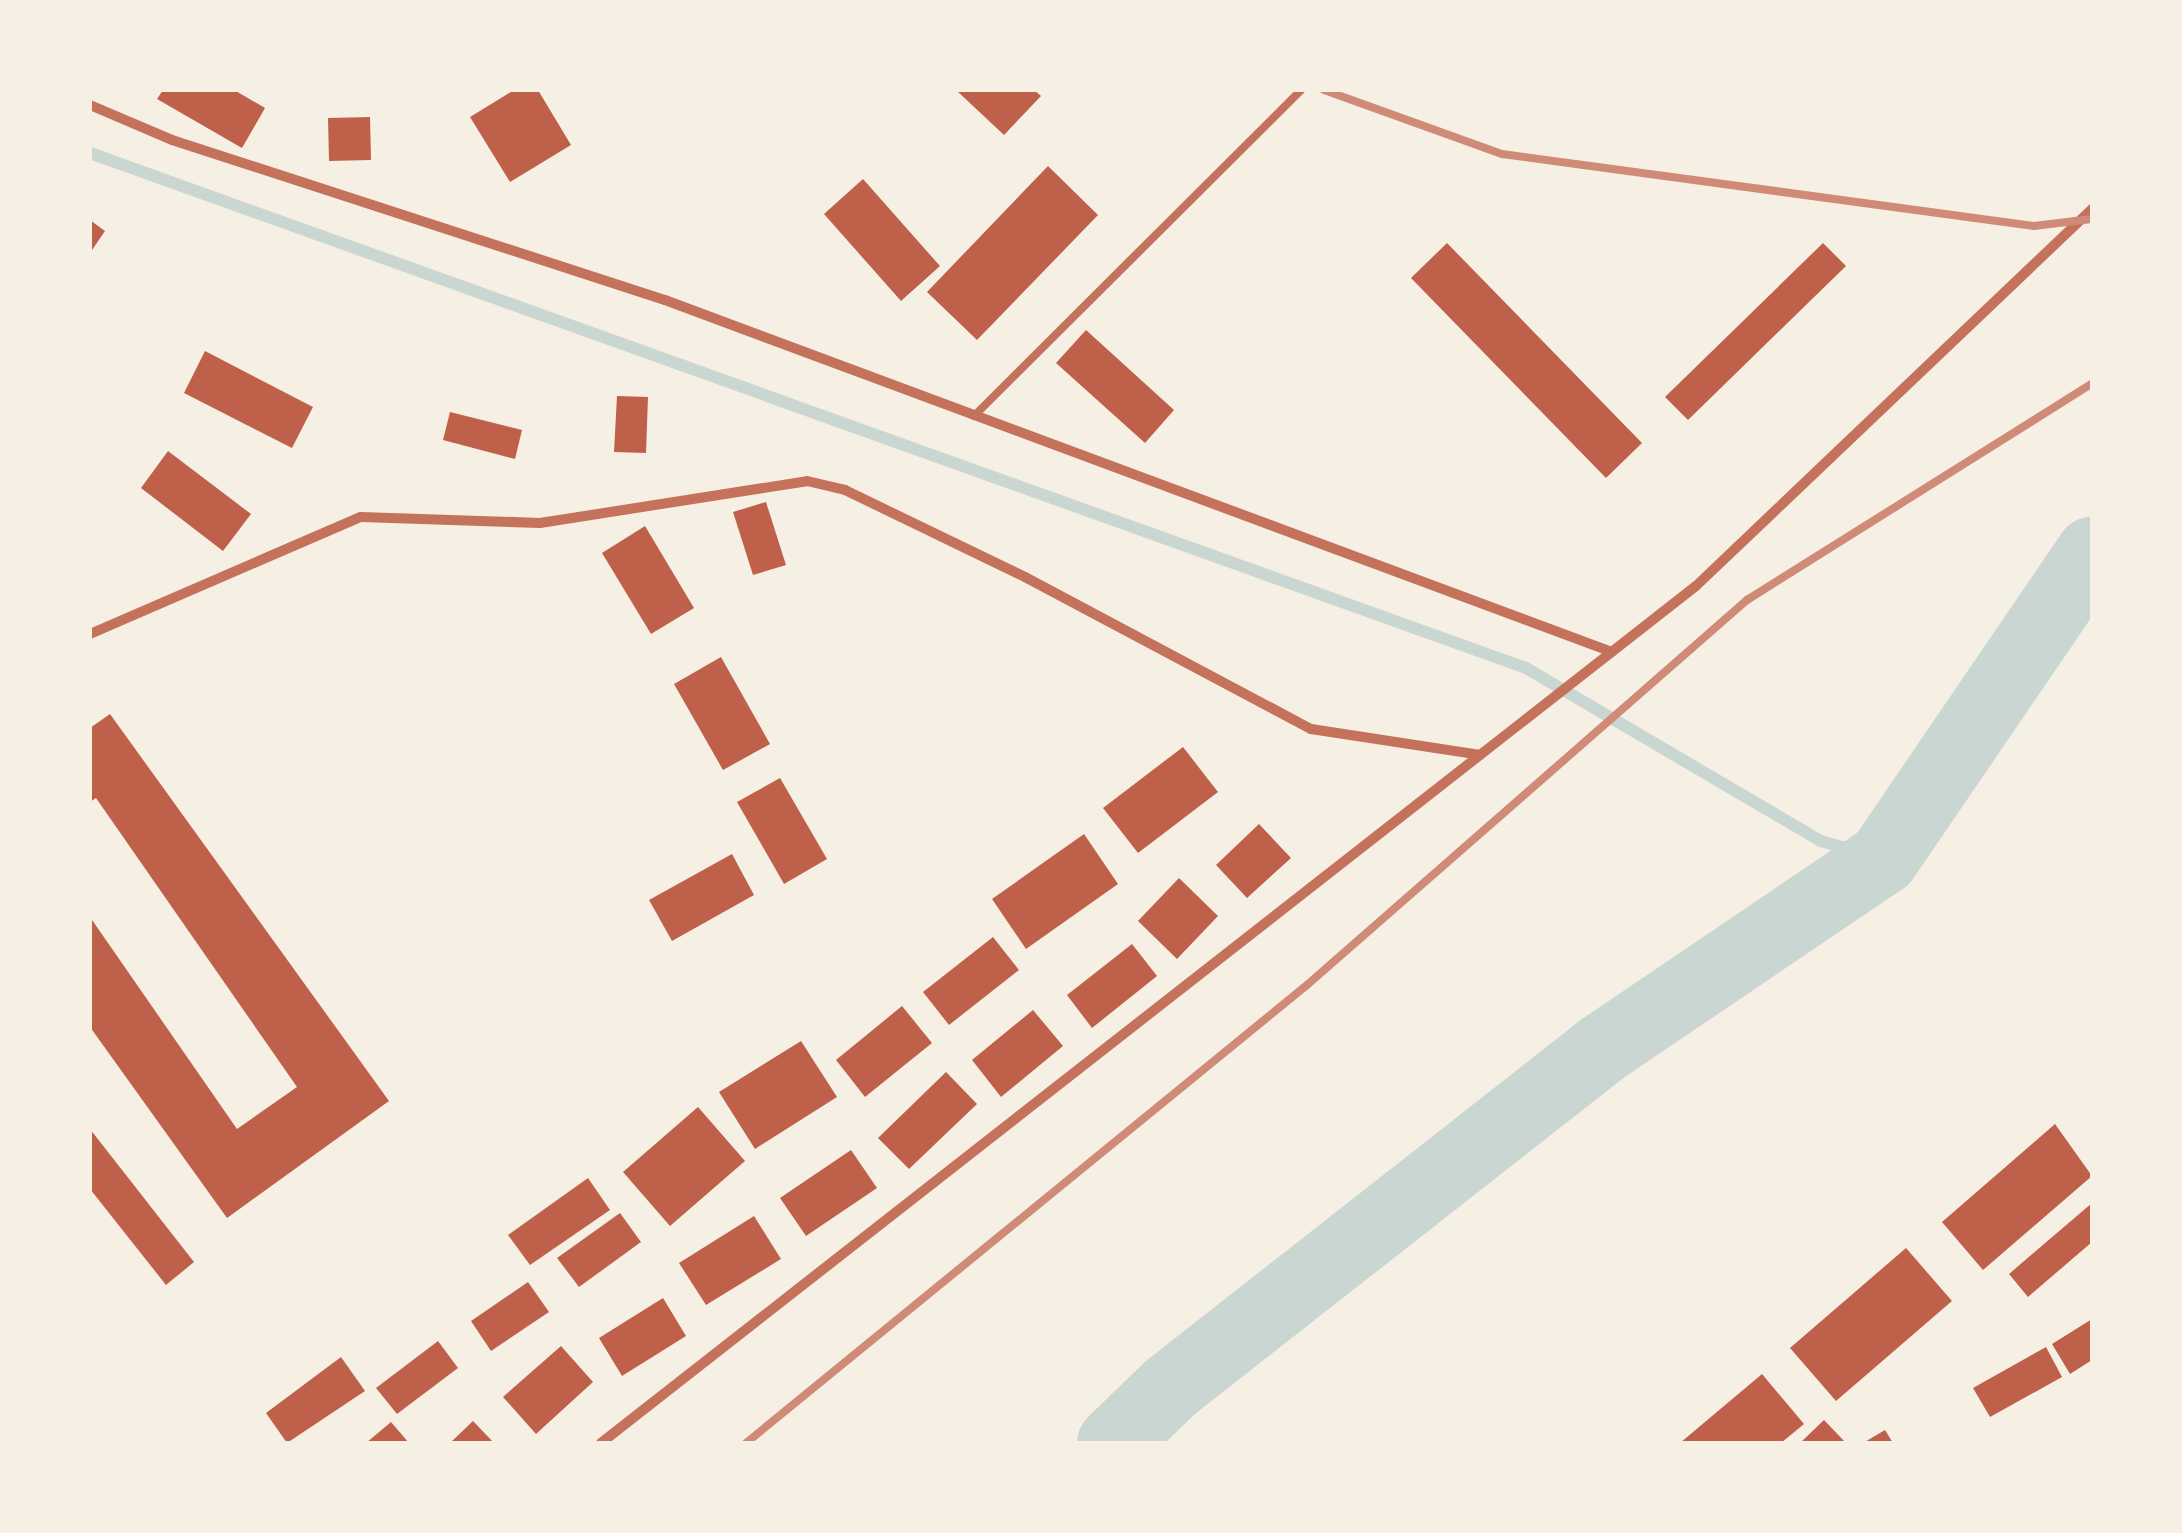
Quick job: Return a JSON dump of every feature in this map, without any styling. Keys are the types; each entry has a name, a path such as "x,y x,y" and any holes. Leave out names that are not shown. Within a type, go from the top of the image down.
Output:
{"street":[{"path":"90,105 172,140 665,300 1612,652"},
{"path":"601,1443 1696,586 2092,208"},
{"path":"90,634 361,517 540,523 807,481 1025,576 1311,730 1480,755"}],"lane":[{"path":"974,416 1301,90"}],"building":[{"path":"163,90 234,90 265,108 242,148 157,99"},
{"path":"514,90 538,90 571,145 510,182 470,117"},
{"path":"956,90 1034,90 1041,96 1004,135"},
{"path":"370,117 371,160 329,161 328,118"},
{"path":"1048,166 1098,215 977,340 927,292"},
{"path":"863,179 940,266 901,301 824,214"},
{"path":"90,220 105,231 90,253"},
{"path":"1447,243 1642,443 1606,478 1411,278"},
{"path":"1823,243 1846,266 1688,420 1665,397"},
{"path":"1086,330 1174,410 1145,443 1056,363"},
{"path":"205,351 313,407 292,448 184,393"},
{"path":"617,396 648,397 646,453 614,452"},
{"path":"450,412 522,430 515,459 443,440"},
{"path":"168,451 251,514 223,551 141,488"},
{"path":"766,502 786,565 753,575 733,512"},
{"path":"645,526 694,608 651,634 602,553"},
{"path":"721,657 770,744 723,770 674,684"},
{"path":"110,714 389,1101 227,1218 90,1027 90,917 237,1129 297,1087 96,798 90,802 90,728"},
{"path":"1183,747 1218,792 1138,853 1103,808"},
{"path":"780,778 827,859 784,884 737,802"},
{"path":"1259,824 1291,858 1247,898 1216,865"},
{"path":"1084,834 1118,884 1026,949 992,899"},
{"path":"732,854 754,895 672,941 649,900"},
{"path":"1179,878 1218,916 1177,959 1138,921"},
{"path":"993,937 1019,970 949,1025 923,992"},
{"path":"1132,944 1157,976 1092,1028 1067,995"},
{"path":"902,1006 932,1043 865,1097 836,1060"},
{"path":"1033,1010 1063,1046 1001,1097 972,1060"},
{"path":"801,1041 837,1097 755,1149 719,1092"},
{"path":"946,1072 977,1104 909,1169 878,1138"},
{"path":"698,1107 745,1161 670,1226 623,1172"},
{"path":"2055,1124 2092,1176 1983,1270 1942,1222"},
{"path":"90,1129 194,1262 166,1285 90,1189"},
{"path":"851,1150 877,1188 806,1236 780,1198"},
{"path":"588,1178 610,1210 530,1265 508,1235"},
{"path":"2092,1203 2092,1242 2028,1297 2009,1274"},
{"path":"620,1213 641,1242 579,1287 557,1258"},
{"path":"754,1216 781,1259 706,1305 679,1263"},
{"path":"1906,1248 1952,1301 1836,1401 1790,1348"},
{"path":"528,1282 549,1312 491,1351 471,1321"},
{"path":"663,1298 686,1336 622,1376 599,1338"},
{"path":"2092,1319 2092,1360 2070,1374 2052,1344"},
{"path":"438,1341 458,1368 397,1414 376,1388"},
{"path":"561,1346 593,1382 536,1434 503,1397"},
{"path":"2046,1347 2062,1377 1990,1417 1973,1388"},
{"path":"341,1357 365,1391 287,1443 266,1413"},
{"path":"1762,1374 1804,1424 1781,1443 1680,1443"},
{"path":"1824,1420 1846,1443 1800,1443"},
{"path":"473,1421 494,1443 450,1443"},
{"path":"391,1422 409,1443 366,1443"},
{"path":"1885,1430 1893,1443 1863,1443"}],"waterway":[{"path":"90,153 1526,668 1821,841 1883,859"},
{"path":"1113,1443 1171,1387 1602,1049 1883,859 2092,553"}],"railway":[{"path":"1324,90 1502,154 2034,226 2092,219"},
{"path":"746,1443 1307,985 1747,600 2092,384"}]}
